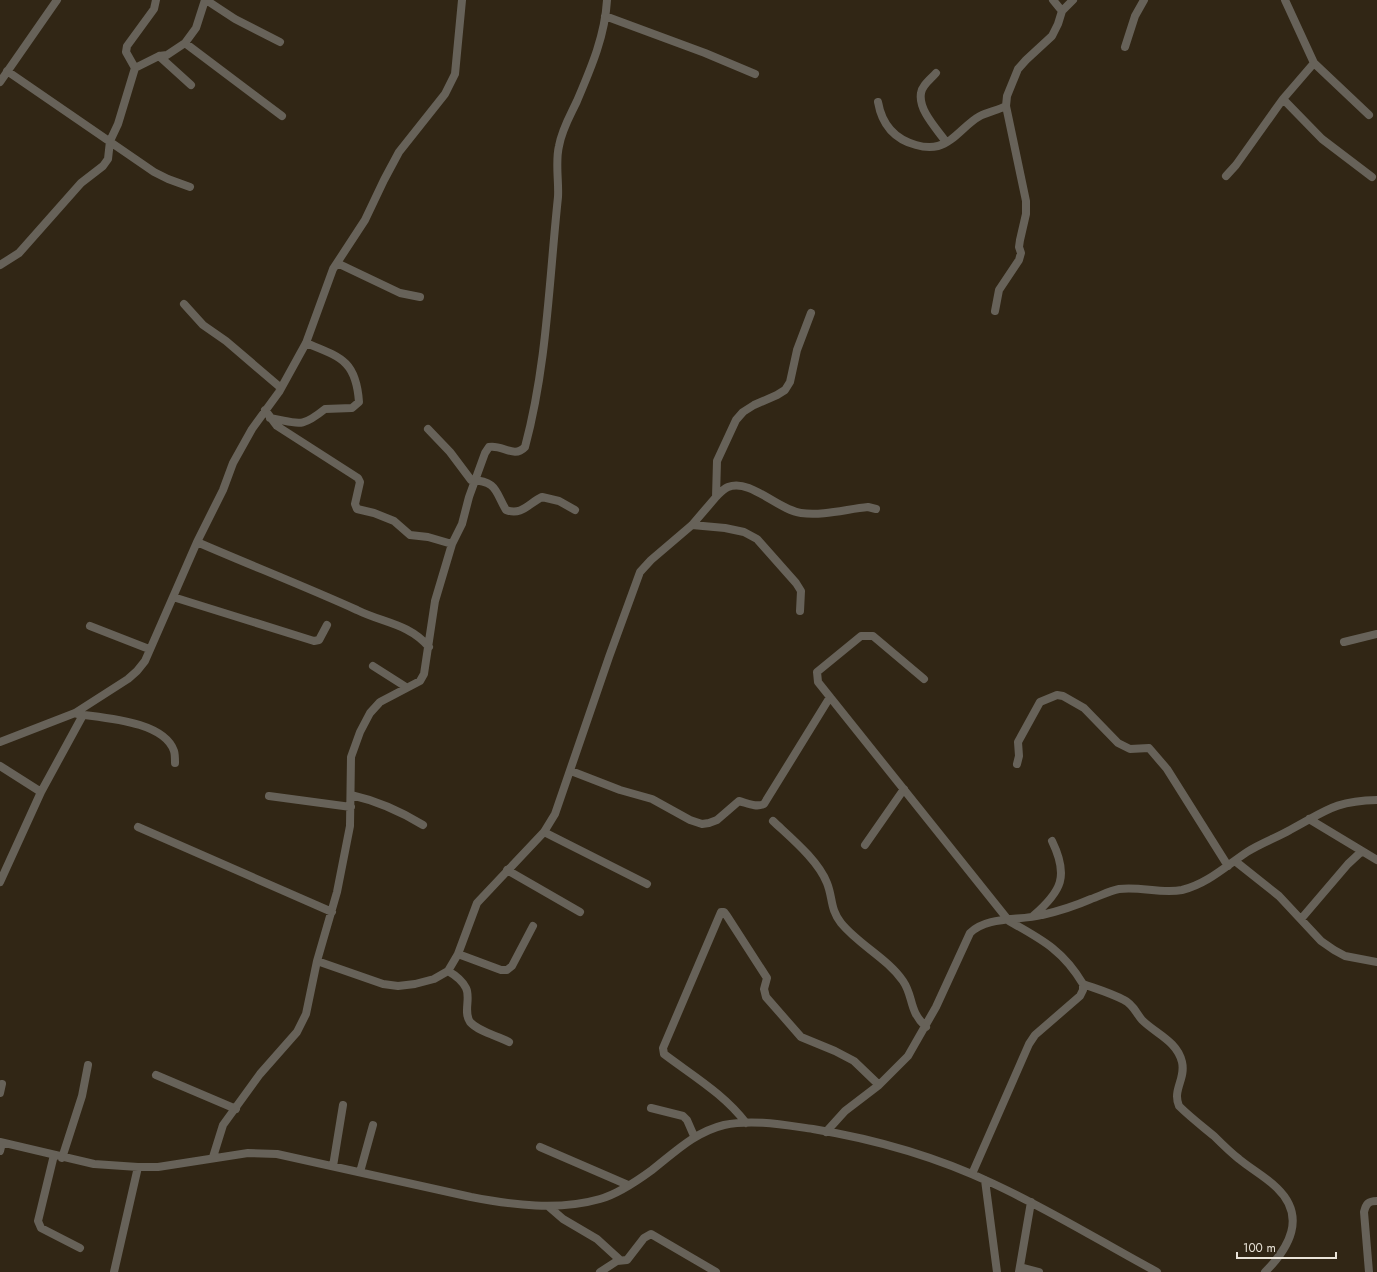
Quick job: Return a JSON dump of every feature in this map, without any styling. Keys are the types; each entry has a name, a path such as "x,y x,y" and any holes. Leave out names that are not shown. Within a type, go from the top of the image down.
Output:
{"street":[{"path":"0,82 57,0"},
{"path":"0,265 19,253 81,183 104,166 108,159 110,140 118,124 135,68 126,52 127,46 154,9 156,0"},
{"path":"135,68 159,56 167,55 185,42 196,28 206,0 235,19 280,42"},
{"path":"0,742 79,714 137,671 145,660 197,542 223,490 233,463 252,429 281,388 306,343 337,263 365,220 399,152 444,94 455,74 462,0"},
{"path":"213,1157 223,1125 260,1074 300,1027 306,1014 317,961 332,912 350,826 351,757 360,732 370,713 380,702 420,681 424,674 435,601 452,544 462,524 474,480 489,447 494,446 513,453 521,452 525,447 535,406 547,322 558,188 558,148 562,131 576,102 601,40 607,0"},
{"path":"1053,0 1062,11"},
{"path":"995,311 999,290 1019,260 1021,253 1020,240 1026,214 1026,201 1006,106 1007,96 1018,69 1052,36 1062,11 1073,0"},
{"path":"1124,47 1135,16 1144,0"},
{"path":"1285,0 1314,63 1369,115"},
{"path":"605,16 705,53 755,74"},
{"path":"185,42 282,116"},
{"path":"159,56 191,85"},
{"path":"1226,176 1236,165 1283,99 1314,63"},
{"path":"7,71 110,140 154,172 190,187"},
{"path":"936,73 924,86 921,93 921,101 946,142"},
{"path":"1283,99 1322,139 1372,177"},
{"path":"878,102 880,113 894,135 908,142 926,147 938,146 946,142 980,116 1006,106"},
{"path":"337,263 400,293 420,297"},
{"path":"184,304 203,325 226,341 281,388"},
{"path":"716,497 717,461 728,434 736,420 743,412 785,390 790,382 797,350 811,313"},
{"path":"270,418 298,424 315,418 325,409 352,408 359,402 357,389 349,365 328,352 306,343"},
{"path":"265,410 277,426 358,478 360,482 355,504 357,509 374,513 394,521 410,534 428,537 452,544"},
{"path":"428,429 450,452 471,480 492,485 497,489 506,510 512,512 528,507 542,497 559,501 575,510"},
{"path":"317,961 383,984 398,986 415,984 434,979 448,971 458,954 477,903 544,832 555,814 640,572 651,560 692,526 716,497 727,488 735,485 744,486 756,491 776,504 801,513 819,513 868,507 876,509"},
{"path":"692,526 725,528 744,532 757,539 796,583 801,591 800,611"},
{"path":"197,542 334,599 358,611 393,622 421,639 429,647"},
{"path":"173,597 314,641 319,640 322,637 327,625"},
{"path":"90,626 149,649"},
{"path":"1344,642 1377,634"},
{"path":"924,679 874,636 861,636 817,672 818,682 1009,920 1049,944 1061,954 1083,984 1124,999 1132,1005 1143,1020 1170,1041 1180,1055 1183,1064 1182,1078 1176,1095 1179,1106 1237,1158 1268,1180 1289,1203 1294,1218 1289,1239 1276,1260 1264,1272"},
{"path":"373,666 406,687"},
{"path":"1017,764 1019,756 1018,742 1040,702 1049,697 1063,696 1084,708 1118,743 1130,749 1149,748 1154,752 1167,769 1228,866"},
{"path":"570,771 620,790 652,799 690,820 709,823 717,820 739,801 754,806 764,804 830,697"},
{"path":"79,714 136,724 153,730 169,742 174,751 175,763"},
{"path":"0,882 79,714"},
{"path":"0,766 41,792"},
{"path":"865,845 904,789"},
{"path":"351,794 371,799 402,812 423,825"},
{"path":"269,796 351,807"},
{"path":"826,1132 855,1102 879,1085 908,1056 926,1027 970,933 985,924 1032,917 1063,910 1117,889 1139,887 1167,891 1181,890 1195,886 1260,844 1290,830 1331,807 1343,803 1377,800"},
{"path":"1308,819 1377,860"},
{"path":"773,821 800,847 821,873 827,884 833,911 842,924 895,971 905,983 914,1012 926,1027"},
{"path":"138,827 332,912"},
{"path":"544,832 647,884"},
{"path":"1032,917 1047,904 1058,889 1062,878 1060,860 1052,841"},
{"path":"1301,919 1348,864 1362,851"},
{"path":"1235,861 1279,896 1321,940 1334,950 1345,956 1377,962"},
{"path":"507,870 580,912"},
{"path":"746,1123 736,1110 708,1086 664,1054 663,1048 721,912 724,912 727,916 768,978 764,989 766,997 801,1037 835,1050 854,1061 879,1085"},
{"path":"458,954 501,970 507,970 512,966 533,926"},
{"path":"448,971 458,978 466,987 468,993 467,1014 470,1021 476,1026 509,1042"},
{"path":"972,1174 1029,1044 1035,1035 1080,996 1083,990 1083,984"},
{"path":"80,1248 39,1225 40,1214 58,1156 82,1096 88,1065"},
{"path":"156,1075 236,1109"},
{"path":"0,1093 2,1084"},
{"path":"333,1166 343,1105"},
{"path":"651,1108 683,1116 687,1120 694,1136"},
{"path":"1,1145 94,1164 138,1167 158,1167 213,1157 248,1153 277,1154 501,1202 548,1206 581,1203 602,1199 628,1185 694,1136 724,1125 746,1123 771,1124 826,1132 891,1146 972,1174 1031,1202 1157,1272"},
{"path":"360,1172 373,1124"},
{"path":"540,1147 628,1185"},
{"path":"114,1272 138,1167"},
{"path":"985,1180 997,1272"},
{"path":"1369,1272 1364,1212 1366,1204 1371,1201 1377,1201"},
{"path":"1031,1202 1020,1270 1039,1272"},
{"path":"548,1206 563,1219 596,1238 620,1260"},
{"path":"600,1272 620,1260 627,1260 648,1235 653,1235 716,1272"}]}
